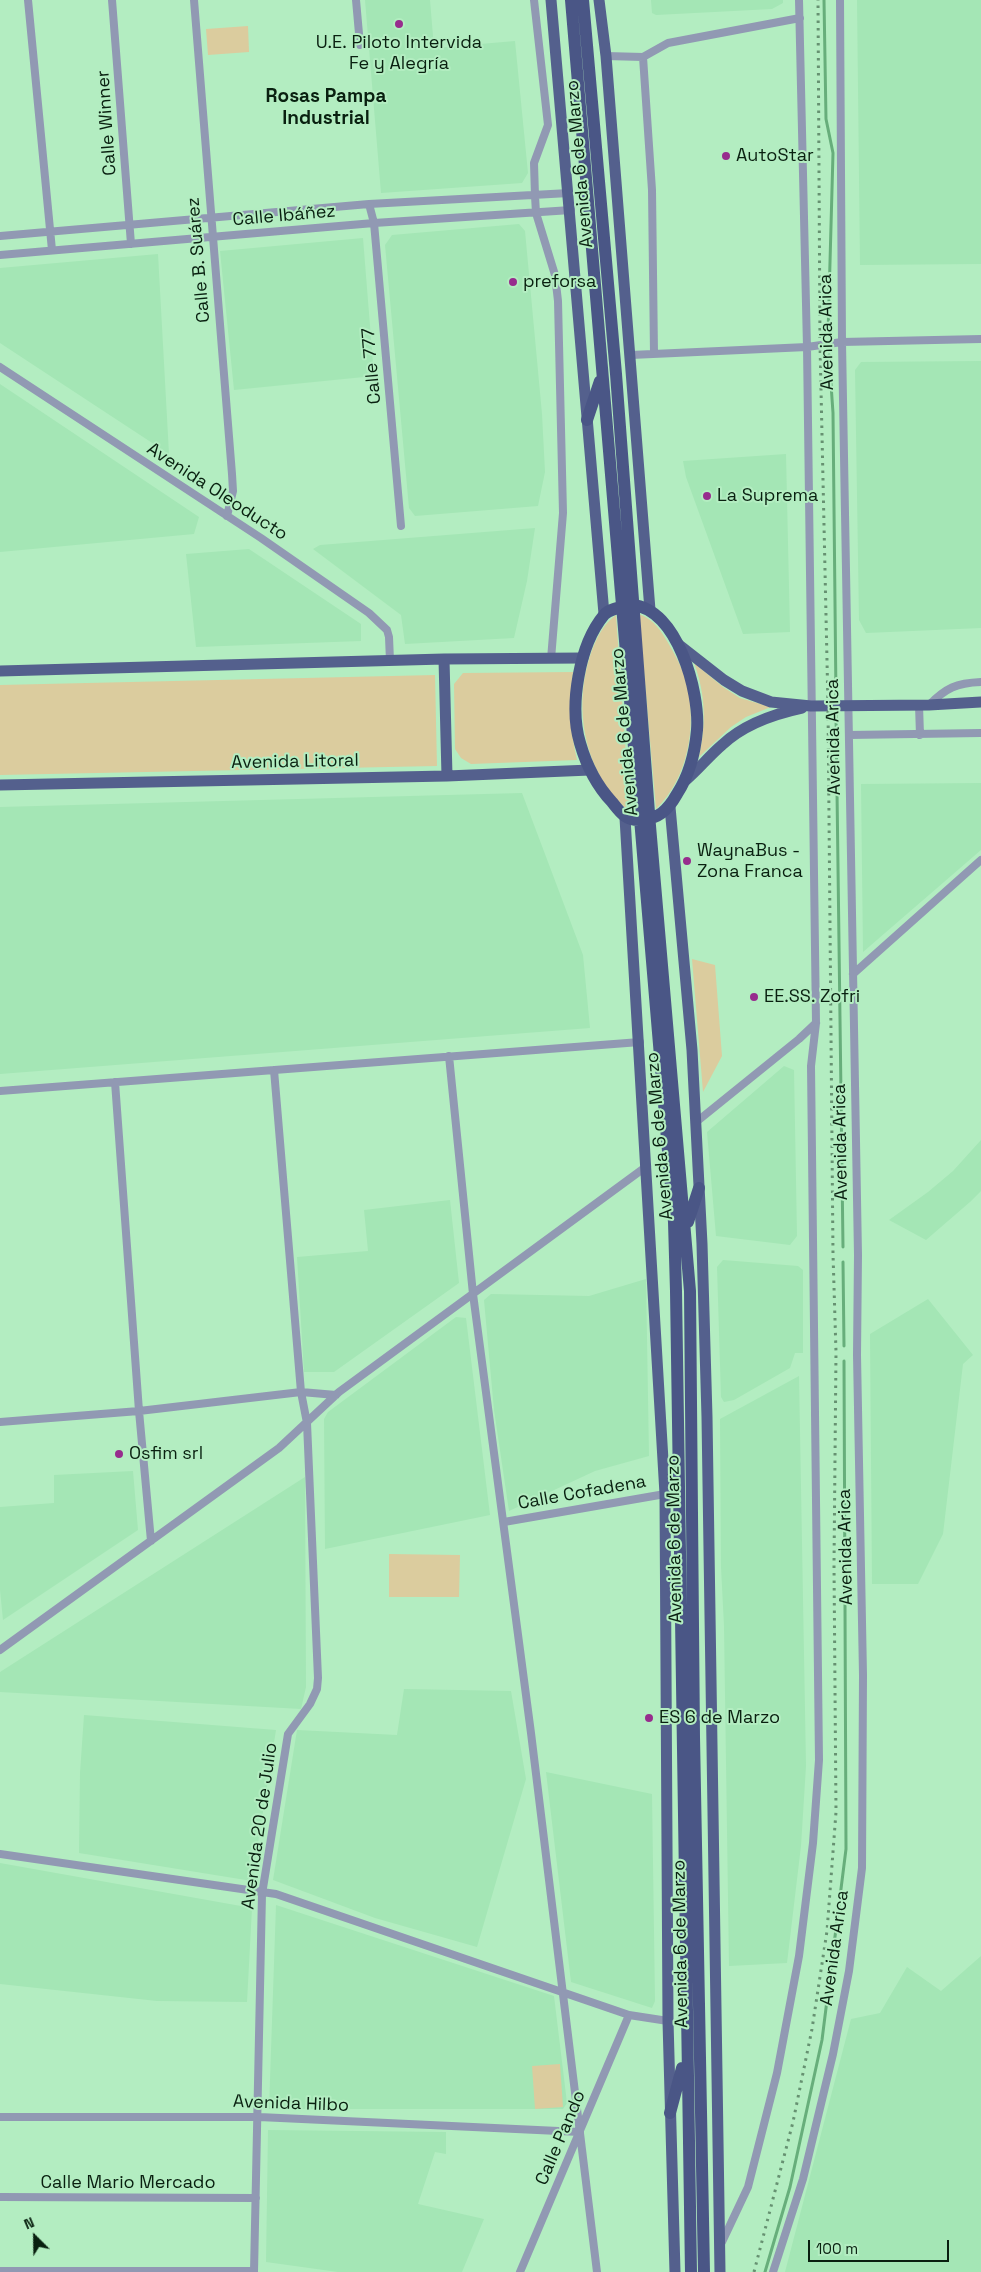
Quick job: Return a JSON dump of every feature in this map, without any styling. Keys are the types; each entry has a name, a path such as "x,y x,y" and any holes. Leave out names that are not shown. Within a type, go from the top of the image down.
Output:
{"highway":[{"name":"Avenida 6 de Marzo","path":"571,0 602,374 627,606 674,1222 691,2272"},
{"name":"Avenida 6 de Marzo","path":"583,0 616,374 627,606"},
{"path":"587,420 602,374"},
{"path":"627,606 650,610 664,623 678,644 693,687 697,710 694,754 686,780 670,807 660,816 644,819 625,818 602,792 590,770 579,741 576,704 582,658 604,614 627,606"},
{"name":"Avenida 6 de Marzo","path":"644,819 686,1229 690,1290 694,1747 704,2272"},
{"path":"686,1229 699,1188"},
{"path":"670,2113 686,2054"}],"main road":[{"name":"Avenida 6 de Marzo","path":"551,0 571,210 604,614"},
{"name":"Avenida 6 de Marzo","path":"599,0 606,56 631,355 650,610"},
{"path":"678,644 724,680 742,691 771,702 811,706 924,705 981,702"},
{"path":"0,672 444,659 582,658"},
{"path":"444,659 447,776"},
{"path":"924,705 951,710 981,709"},
{"path":"686,780 724,743 750,726 779,713 811,706"},
{"name":"Avenida Litoral","path":"0,785 447,776 590,770"},
{"name":"Avenida 6 de Marzo","path":"670,807 692,1050 707,1417 720,2272"},
{"name":"Avenida 6 de Marzo","path":"625,818 640,1042 665,1494 668,2021 675,2272"}],"street":[{"path":"28,0 52,250"},
{"name":"Calle Winner","path":"112,0 131,244"},
{"name":"Calle B. Suárez","path":"194,0 232,474 232,491 227,516"},
{"path":"356,0 360,45"},
{"path":"534,0 548,125 534,163 534,196 536,213 556,275 564,512 551,659"},
{"name":"Avenida Arica","path":"720,2246 748,2187 777,2073 798,1956 813,1842 818,1778 811,1066 816,1022 807,347 799,0"},
{"name":"Avenida Arica","path":"773,2272 803,2180 833,2054 849,1971 862,1868 863,1675 856,1355 858,1255 842,342 840,0"},
{"path":"606,56 643,57 668,43 800,18"},
{"path":"643,57 652,190 654,354"},
{"name":"Calle Ibáñez","path":"0,236 369,204 569,193"},
{"name":"Calle 777","path":"369,204 374,224 401,526"},
{"name":"Calle Ibáñez","path":"0,255 374,224 571,210"},
{"path":"631,355 807,347 842,342 981,339"},
{"name":"Avenida Oleoducto","path":"0,367 370,612 386,630 389,637 390,661"},
{"path":"920,735 924,705 944,690 963,682 981,682"},
{"path":"849,735 981,733"},
{"path":"853,974 981,860"},
{"path":"695,1123 799,1039 816,1022"},
{"path":"0,1091 640,1042"},
{"path":"449,1056 473,1294 504,1522 597,2272"},
{"name":"Avenida 20 de Julio","path":"254,2272 259,2117 262,1894 288,1734 310,1704 317,1689 307,1423 301,1392 274,1070"},
{"path":"116,1082 139,1410 151,1541"},
{"path":"0,1650 279,1448 336,1395 647,1166"},
{"path":"0,1422 139,1410 301,1392 336,1395"},
{"name":"Calle Cofadena","path":"504,1522 665,1494"},
{"path":"0,1854 262,1894 276,1894 630,2015 668,2021"},
{"name":"Calle Pando","path":"520,2272 630,2015"},
{"name":"Avenida Hilbo","path":"0,2117 259,2117 580,2132"},
{"name":"Calle Mario Mercado","path":"0,2197 256,2198"},
{"path":"0,2271 254,2272"}],"shaded area":[{"path":"365,0 430,0 434,48 515,41 528,173 522,183 381,193"},
{"path":"651,0 783,0 783,3 772,9 656,15 652,13"},
{"path":"857,0 981,0 981,264 860,265"},
{"path":"248,26 249,52 208,55 206,29"},
{"path":"519,224 525,231 542,414 545,472 538,506 415,516 409,508 385,245 392,235"},
{"path":"363,238 374,376 234,390 220,251"},
{"path":"158,254 169,454 0,343 0,268"},
{"path":"981,361 981,628 866,633 859,620 855,370 861,362"},
{"path":"0,384 199,517 194,534 0,552"},
{"path":"786,454 790,632 743,634 686,477 683,461"},
{"path":"535,528 527,581 514,638 405,644 401,615 313,549 320,545"},
{"path":"249,549 361,624 361,641 196,647 186,554"},
{"path":"639,614 645,616 653,623 670,646 684,674 690,700 690,734 683,767 667,796 656,809"},
{"path":"616,615 630,812 611,793 593,761 587,744 582,707 586,671 595,642 607,623"},
{"path":"694,663 723,687 740,698 771,707 746,717 731,727 699,757 704,710 701,687"},
{"path":"573,672 571,716 577,760 471,764 461,758 455,749 454,684 463,673"},
{"path":"435,675 437,766 0,775 0,685"},
{"path":"981,783 981,850 863,952 861,784"},
{"path":"522,793 583,955 590,1028 0,1074 0,807"},
{"path":"692,959 715,965 722,1056 703,1092"},
{"path":"784,1066 794,1070 797,1236 790,1245 716,1236 707,1132"},
{"path":"981,1140 981,1191 970,1202 926,1240 889,1220 953,1171"},
{"path":"450,1200 459,1283 334,1372 304,1372 297,1257 368,1251 364,1210"},
{"path":"723,1260 798,1266 803,1270 803,1353 795,1353 790,1368 734,1400 724,1402 721,1397 717,1267"},
{"path":"646,1279 649,1456 595,1471 509,1511 494,1410 484,1300 491,1294 589,1296"},
{"path":"928,1299 973,1355 963,1364 943,1534 918,1584 872,1584 870,1334"},
{"path":"456,1317 466,1318 490,1515 325,1549 324,1419 328,1412"},
{"path":"799,1376 806,1766 801,1846 787,1963 729,1966 720,1419"},
{"path":"133,1471 138,1530 3,1620 0,1590 0,1507 54,1503 54,1475"},
{"path":"305,1477 306,1687 301,1709 0,1692 0,1672"},
{"path":"389,1554 460,1555 459,1597 389,1597"},
{"path":"404,1689 511,1691 526,1779 477,1947 375,1918 273,1880 297,1730 397,1735"},
{"path":"84,1715 276,1730 252,1881 79,1853 80,1773"},
{"path":"546,1772 652,1794 655,2001 652,2008 571,1982"},
{"path":"0,1863 252,1908 247,2002 157,2001 0,1984"},
{"path":"276,1905 554,1996 567,2103 563,2109 269,2109"},
{"path":"981,1956 981,2272 785,2272 851,2019 880,2013 907,1967 941,1991"},
{"path":"560,2064 563,2107 535,2109 532,2066"},
{"path":"268,2130 446,2132 446,2154 435,2152 418,2204 484,2219 462,2272 338,2272 266,2262"}],"waterway":[{"path":"824,0 826,119 833,153 828,335"},
{"path":"829,355 833,413 836,698"},
{"path":"836,715 843,1247"},
{"path":"843,1262 844,1346"},
{"path":"765,2272 790,2187 822,2040 846,1849 844,1361"}],"railway":[{"path":"754,2272 793,2122 812,2029 827,1931 836,1812 834,1565 836,1352 833,1254 828,706 820,344 818,0"}],"place":[{"name":"U.E. Piloto Intervida Fe y Alegría","path":"399,24"},
{"name":"AutoStar","path":"726,156"},
{"name":"preforsa","path":"513,282"},
{"name":"La Suprema","path":"707,496"},
{"name":"WaynaBus - Zona Franca","path":"687,861"},
{"name":"EE.SS. Zofri","path":"754,997"},
{"name":"Osfim srl","path":"119,1454"},
{"name":"ES 6 de Marzo","path":"649,1718"}],"district":[{"name":"Rosas Pampa Industrial","path":"326,108"}]}
